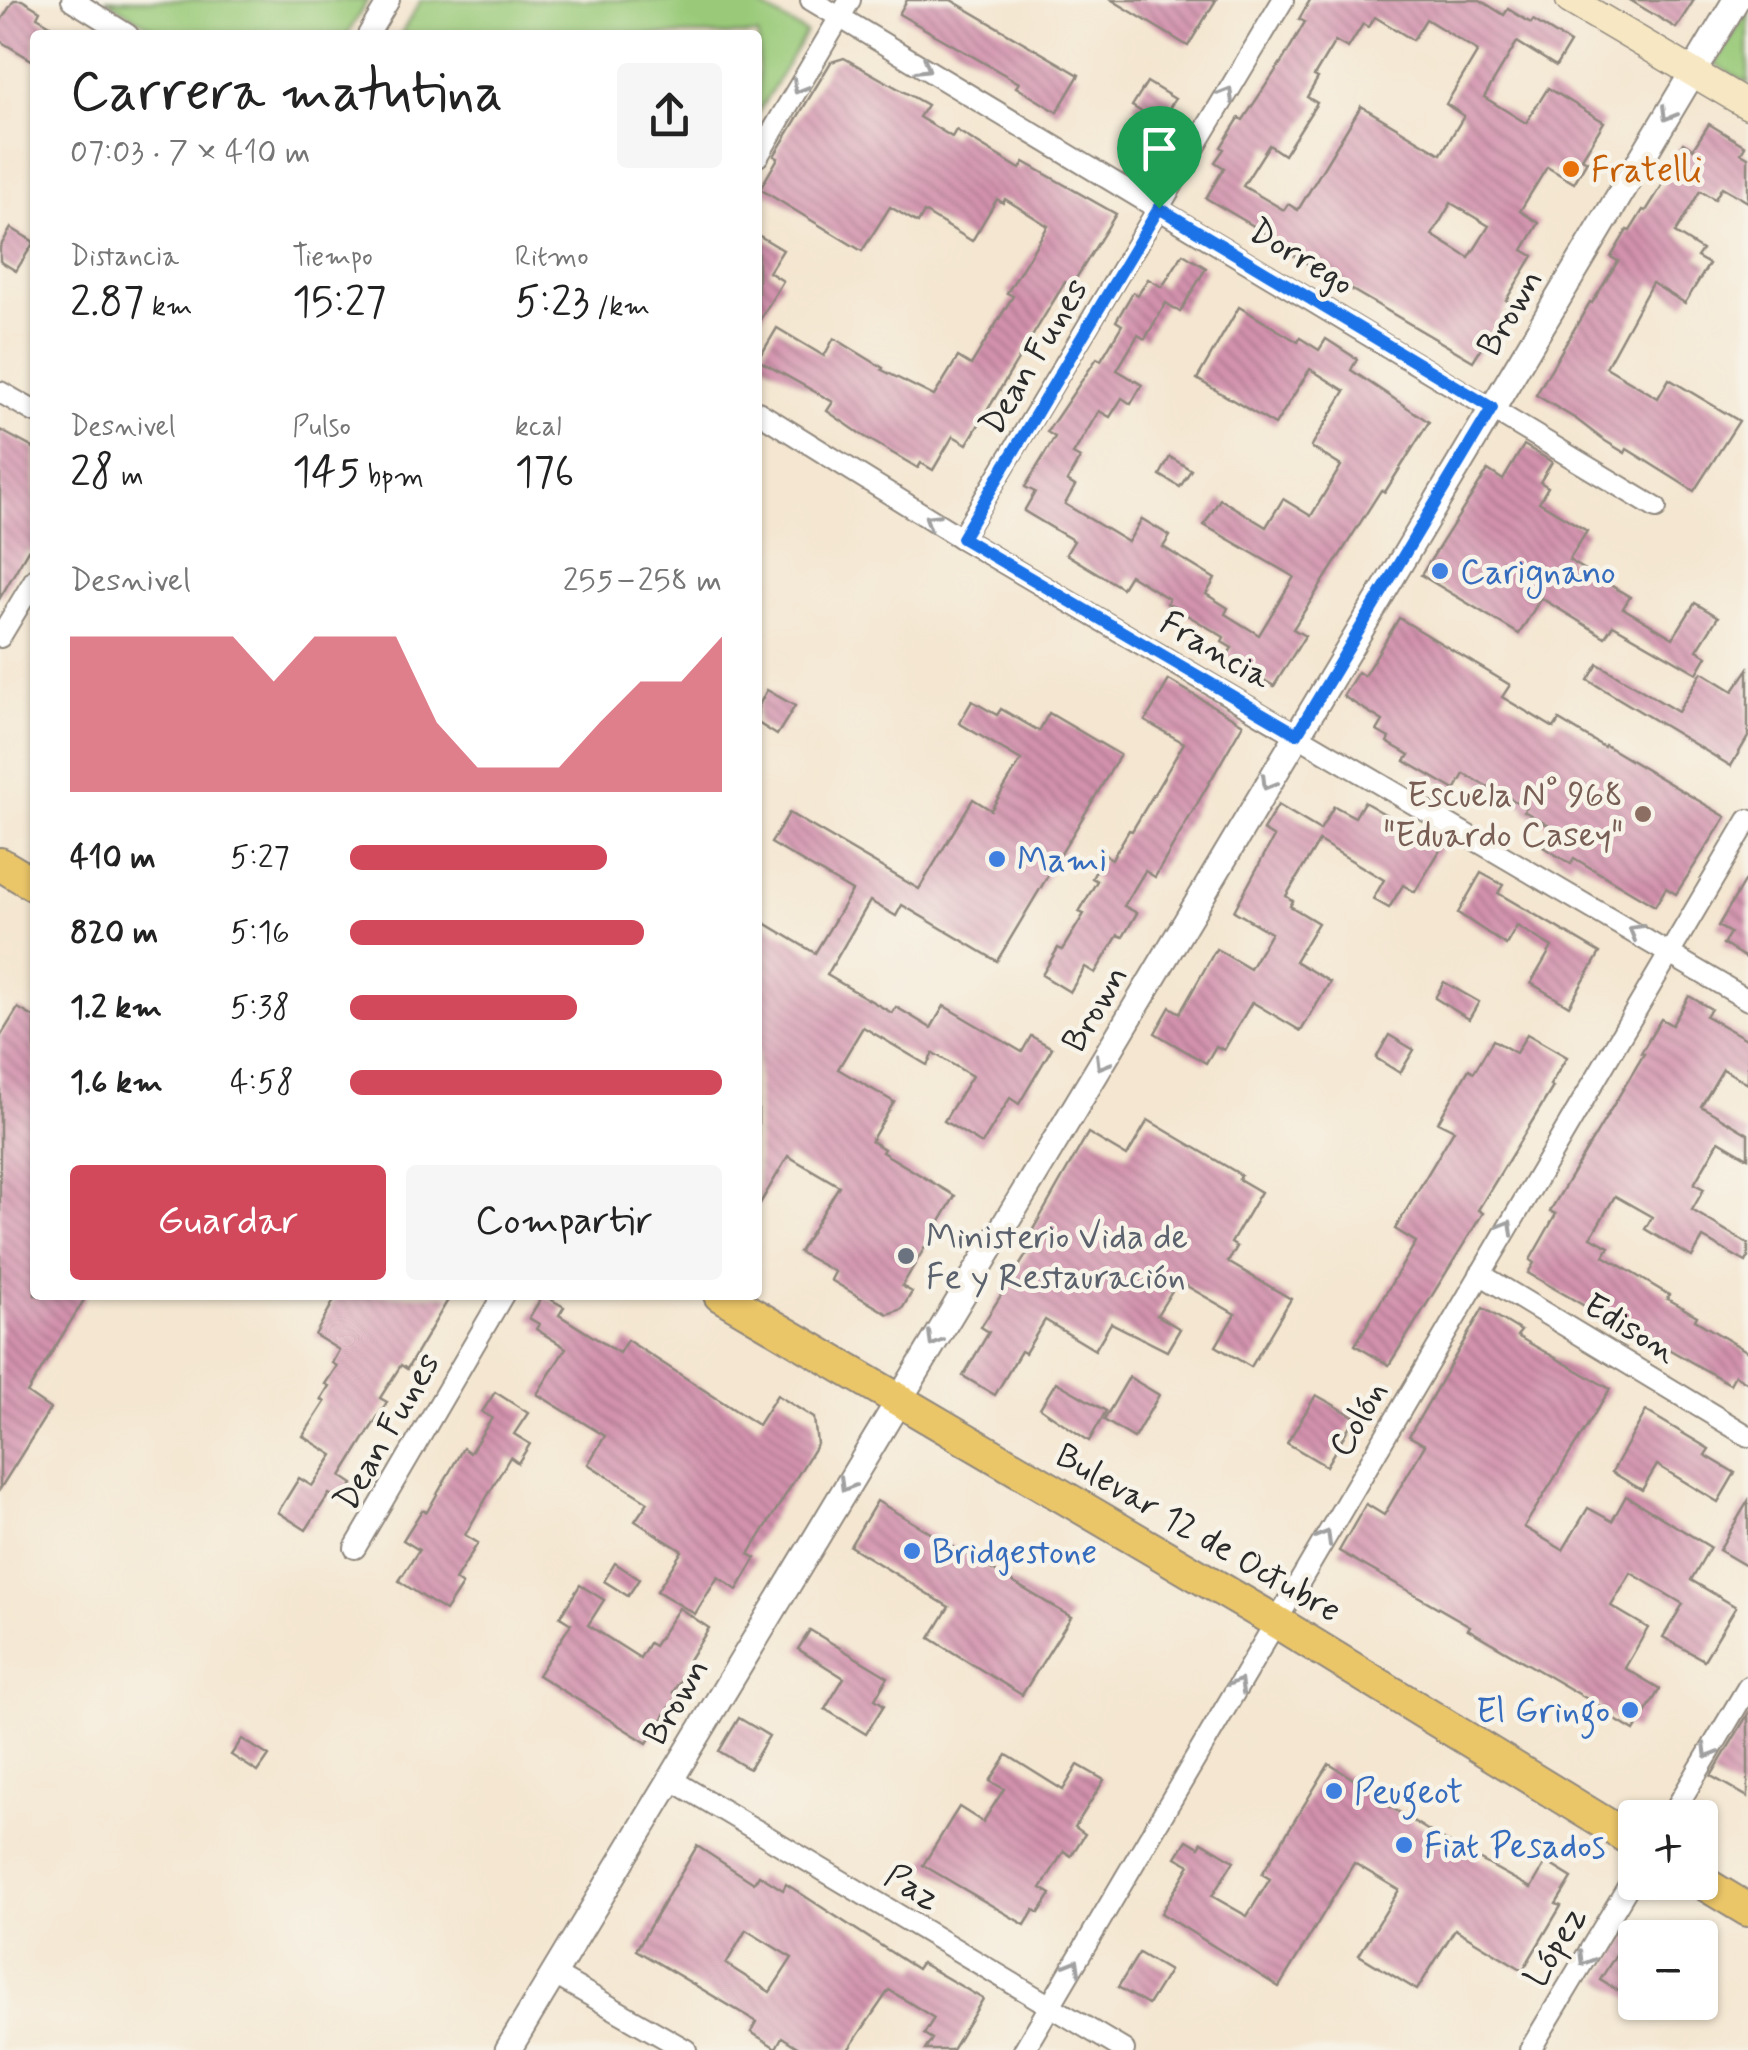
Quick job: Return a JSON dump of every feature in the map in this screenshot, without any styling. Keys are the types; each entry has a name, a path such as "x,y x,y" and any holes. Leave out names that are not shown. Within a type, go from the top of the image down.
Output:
{"highway":[{"path":"0,864 30,883"},
{"name":"Bulevar 12 de Octubre","path":"728,1300 1275,1621 1618,1832"},
{"path":"1718,1892 1748,1910"}],"main road":[{"path":"1570,0 1748,105"}],"street":[{"path":"72,0 120,30"},
{"path":"371,30 389,0"},
{"name":"Dorrego","path":"811,0 845,9 1159,208 1656,508"},
{"name":"Dean Funes","path":"962,538 1283,0"},
{"name":"Brown","path":"508,2050 1736,0"},
{"path":"762,149 845,9"},
{"path":"0,392 30,409"},
{"name":"Francia","path":"762,414 962,538 1748,1000"},
{"path":"0,636 30,587"},
{"name":"Colón","path":"1024,2050 1748,820"},
{"name":"Edison","path":"1480,1274 1748,1436"},
{"name":"Dean Funes","path":"355,1548 500,1300"},
{"path":"1681,1800 1748,1687"},
{"name":"Paz","path":"669,1778 1124,2050"},
{"name":"López","path":"1530,2050 1621,1900"},
{"path":"553,1974 686,2050"}],"green space":[{"path":"107,0 368,0 350,30 156,30"},
{"path":"421,0 751,0 806,33 762,106 762,30 403,30"},
{"path":"1748,11 1748,84 1715,64"}],"building":[{"path":"14,0 22,0 40,11 37,17 59,30 30,30 30,59 0,41 0,22"},
{"path":"907,0 951,0 1079,75 1057,112 1016,87 1019,83 899,14"},
{"path":"1112,0 1216,0 1188,46"},
{"path":"1310,0 1480,0 1504,15 1508,9 1531,23 1533,20 1570,43 1556,66 1517,42 1484,97 1526,123 1548,88 1604,122 1582,158 1587,161 1574,183 1547,167 1520,211 1539,223 1523,250 1533,256 1473,361 1286,251 1269,235 1206,198 1224,168 1215,162 1224,149 1221,147 1284,58 1305,22 1299,19","holes":["1375,17 1413,40 1426,19 1478,51 1446,104 1464,116 1441,154 1361,106 1298,210 1288,204 1284,210 1243,186 1269,145 1284,155 1317,103 1307,97 1318,78 1314,76 1335,41 1348,48 1363,24 1368,27","1451,203 1489,226 1469,258 1432,235"]},
{"path":"1630,0 1694,0 1676,28"},
{"path":"844,58 927,105 919,117 952,137 956,130 1020,169 1024,162 1116,214 1072,285 1065,282 967,444 953,436 933,470 921,463 918,468 862,435 827,411 833,402 762,362 762,353 777,328 824,356 834,338 882,370 934,396 958,357 971,365 1013,296 1007,293 1048,226 1005,199 1003,203 997,199 972,241 924,212 918,223 890,207 862,251 762,190 778,158 774,156 831,62"},
{"path":"1147,82 1175,99 1160,123 1132,106"},
{"path":"1709,124 1745,146 1741,153 1748,157 1748,202 1722,187 1715,199 1700,191 1675,233 1702,250 1697,257 1709,264 1685,303 1652,283 1606,367 1658,398 1669,379 1739,421 1694,491 1627,449 1625,453 1536,395 1618,261 1611,257 1627,230 1646,211 1683,143 1693,149"},
{"path":"11,228 30,240 30,248 16,271 0,261 0,247"},
{"path":"762,237 783,250 769,272 783,281 762,316"},
{"path":"1183,254 1206,268 1180,312 1166,303 1145,339 1138,335 1117,370 1142,385 1131,404 1122,398 1110,417 1099,411 1073,454 1080,458 1067,481 1075,486 1065,504 1128,542 1142,519 1170,536 1163,547 1215,579 1206,594 1228,608 1225,614 1259,635 1294,577 1204,525 1220,499 1266,527 1283,499 1311,516 1341,466 1311,447 1345,391 1310,369 1275,425 1197,379 1239,307 1319,350 1326,339 1357,359 1351,370 1429,422 1293,629 1305,636 1274,686 1226,657 1232,648 1222,642 1224,637 1167,603 1169,599 1130,575 1122,588 1066,554 1074,541 1024,511 1035,492 1025,487 1055,437 1047,432 1097,358 1101,360 1122,325 1116,321 1133,292 1138,295 1148,279 1162,287"},
{"path":"0,430 30,446 30,551 0,598"},
{"path":"1524,445 1552,462 1540,482 1548,487 1539,502 1587,531 1569,560 1630,597 1623,608 1673,638 1695,603 1718,617 1697,650 1707,656 1697,673 1613,625 1605,637 1541,598 1519,634 1421,575 1488,470 1503,480"},
{"path":"1170,457 1191,470 1180,487 1160,475"},
{"path":"1399,618 1510,685 1502,697 1554,728 1559,720 1726,817 1676,894 1666,888 1655,906 1574,858 1571,864 1543,847 1554,829 1524,811 1526,807 1464,774 1455,790 1405,761 1409,755 1377,731 1383,721 1343,696 1358,672 1364,676"},
{"path":"1598,664 1678,712 1702,672 1733,691 1748,669 1748,737 1731,766 1588,680"},
{"path":"1169,680 1243,724 1155,877 1145,871 1124,906 1137,913 1123,937 1118,935 1095,973 1085,967 1070,992 1042,975 1084,914 1079,912 1097,881 1092,878 1105,855 1112,859 1129,830 1132,831 1184,743 1145,721"},
{"path":"767,690 795,706 777,735 762,726 762,699"},
{"path":"972,701 997,715 1001,709 1039,731 1049,713 1120,755 997,961 902,905 896,916 870,901 827,975 892,1013 896,1007 931,1028 944,1006 1022,1052 1031,1036 1052,1048 1019,1104 1010,1098 982,1144 944,1121 972,1076 933,1053 927,1065 863,1027 838,1069 894,1102 871,1141 884,1149 882,1152 955,1196 902,1286 912,1292 902,1309 888,1314 831,1280 835,1272 799,1252 839,1186 788,1156 762,1200 762,921 815,953 852,891 771,843 789,813 919,889 973,799 991,810 1021,760 959,723"},
{"path":"1364,802 1442,847 1415,892 1403,885 1389,908 1373,899 1384,880 1319,841 1286,896 1293,901 1290,906 1318,923 1295,961 1330,982 1301,1031 1252,1002 1224,1050 1216,1046 1206,1063 1155,1033 1170,1007 1180,1013 1216,949 1250,969 1271,933 1234,911 1274,837 1263,830 1278,805 1320,830 1334,806 1355,817"},
{"path":"1481,873 1503,885 1498,893 1600,953 1569,1006 1531,983 1552,947 1517,926 1506,945 1458,913"},
{"path":"1748,875 1748,959 1723,944 1730,933 1718,926"},
{"path":"1444,982 1479,1002 1469,1019 1435,998"},
{"path":"1689,996 1711,1009 1706,1016 1748,1040 1748,1084 1723,1069 1701,1106 1748,1134 1748,1158 1719,1141 1694,1184 1704,1189 1692,1210 1748,1244 1748,1258 1746,1262 1703,1238 1692,1257 1645,1229 1652,1217 1615,1196 1591,1237 1609,1247 1604,1256 1669,1295 1667,1299 1697,1316 1695,1320 1748,1352 1748,1383 1735,1375 1730,1384 1528,1273 1534,1263 1530,1260 1556,1214 1550,1211 1644,1054 1641,1053 1661,1019 1672,1025"},
{"path":"18,1008 30,1015 30,1300 84,1300 27,1393 50,1409 0,1489 0,1037"},
{"path":"1527,1034 1567,1057 1478,1210 1483,1213 1389,1365 1355,1345 1416,1242 1395,1229 1454,1130 1438,1122 1469,1069 1474,1072 1493,1040 1516,1053"},
{"path":"1389,1035 1414,1050 1400,1073 1376,1058"},
{"path":"1148,1120 1241,1175 1239,1179 1261,1192 1231,1243 1237,1247 1228,1262 1291,1299 1251,1367 1216,1346 1235,1314 1178,1281 1157,1315 1180,1329 1167,1351 1111,1323 1095,1350 1045,1320 995,1395 963,1376 989,1332 981,1327 1038,1236 1031,1233 1088,1133 1127,1156"},
{"path":"334,1300 448,1300 407,1369 401,1365 380,1398 387,1402 341,1476 353,1484 342,1502 329,1494 306,1530 278,1512 299,1478 312,1486 333,1455 303,1436 325,1402 321,1399 329,1386 325,1384 337,1366 332,1363 339,1350 315,1335"},
{"path":"540,1300 552,1300 564,1307 559,1315 619,1353 627,1340 758,1425 777,1395 814,1418 817,1444 749,1554 756,1558 737,1590 718,1577 695,1614 657,1591 682,1551 635,1521 648,1502 588,1464 605,1436 537,1394 566,1348 536,1329 539,1324 529,1318"},
{"path":"1483,1308 1521,1331 1517,1336 1610,1389 1524,1527 1563,1550 1588,1508 1612,1521 1626,1496 1710,1547 1691,1580 1736,1607 1704,1660 1663,1637 1683,1604 1631,1573 1611,1606 1648,1628 1625,1668 1660,1689 1634,1731 1599,1710 1601,1707 1468,1629 1470,1626 1339,1551 1366,1504 1384,1515 1425,1445 1409,1436"},
{"path":"1129,1377 1159,1395 1134,1438 1104,1420"},
{"path":"1056,1382 1106,1411 1089,1441 1040,1408"},
{"path":"495,1392 528,1413 514,1434 530,1444 518,1463 510,1457 465,1535 478,1543 455,1580 462,1585 445,1611 399,1581 419,1550 403,1540 422,1510 427,1512 463,1448 470,1453 492,1418 482,1412"},
{"path":"1316,1395 1355,1417 1326,1466 1287,1443"},
{"path":"1646,1411 1709,1449 1705,1455 1735,1473 1718,1502 1657,1465 1642,1490 1612,1472"},
{"path":"877,1501 1071,1617 1022,1695 930,1638 949,1607 850,1546"},
{"path":"1748,1501 1748,1567 1719,1550"},
{"path":"615,1563 639,1579 628,1596 604,1581"},
{"path":"580,1585 604,1600 588,1625 640,1658 649,1643 654,1646 679,1608 709,1628 685,1666 688,1668 673,1692 678,1695 647,1743 538,1675 571,1624 560,1617"},
{"path":"810,1630 888,1677 875,1699 884,1705 866,1734 825,1709 844,1678 798,1649"},
{"path":"1748,1714 1748,1797 1711,1776"},
{"path":"739,1718 769,1736 749,1769 719,1751"},
{"path":"242,1739 269,1756 258,1772 231,1755"},
{"path":"1007,1755 1063,1790 1078,1765 1104,1780 1075,1827 1085,1834 1071,1856 1064,1851 1041,1888 1051,1894 1039,1913 1034,1910 1025,1925 923,1865 959,1807 983,1822 1004,1789 990,1781"},
{"path":"1329,1764 1437,1836 1531,1888 1546,1862 1572,1878 1556,1904 1561,1906 1523,1970 1455,1929 1417,1990 1359,1955 1399,1890 1354,1863 1279,1987 1161,1913 1190,1865 1176,1857 1187,1840 1199,1847 1202,1842 1234,1861 1212,1896 1247,1916 1270,1879 1262,1874"},
{"path":"697,1846 754,1883 759,1875 783,1890 786,1884 917,1969 921,1963 983,1999 952,2050 925,2050 932,2039 924,2034 934,2018 889,1990 848,2050 802,2050 782,2037 776,2048 751,2032 757,2022 636,1950","holes":["746,1930 792,1958 770,1992 726,1964"]},
{"path":"1618,1951 1618,1991 1600,1980"},
{"path":"1139,1953 1169,1971 1148,2005 1118,1987"}],"place":[{"name":"Fratelli","path":"1571,169"},
{"name":"Carignano","path":"1440,571"},
{"name":"Escuela N° 968 \"Eduardo Casey\"","path":"1643,814"},
{"name":"Mami","path":"997,859"},
{"name":"Ministerio Vida de Fe y Restauración","path":"906,1256"},
{"name":"Bridgestone","path":"912,1551"},
{"name":"El Gringo","path":"1630,1710"},
{"name":"Peugeot","path":"1334,1791"},
{"name":"Fiat Pesados","path":"1404,1845"}],"route":[{"path":"1159,208 1492,408 1297,734 962,538 1159,208"}]}
